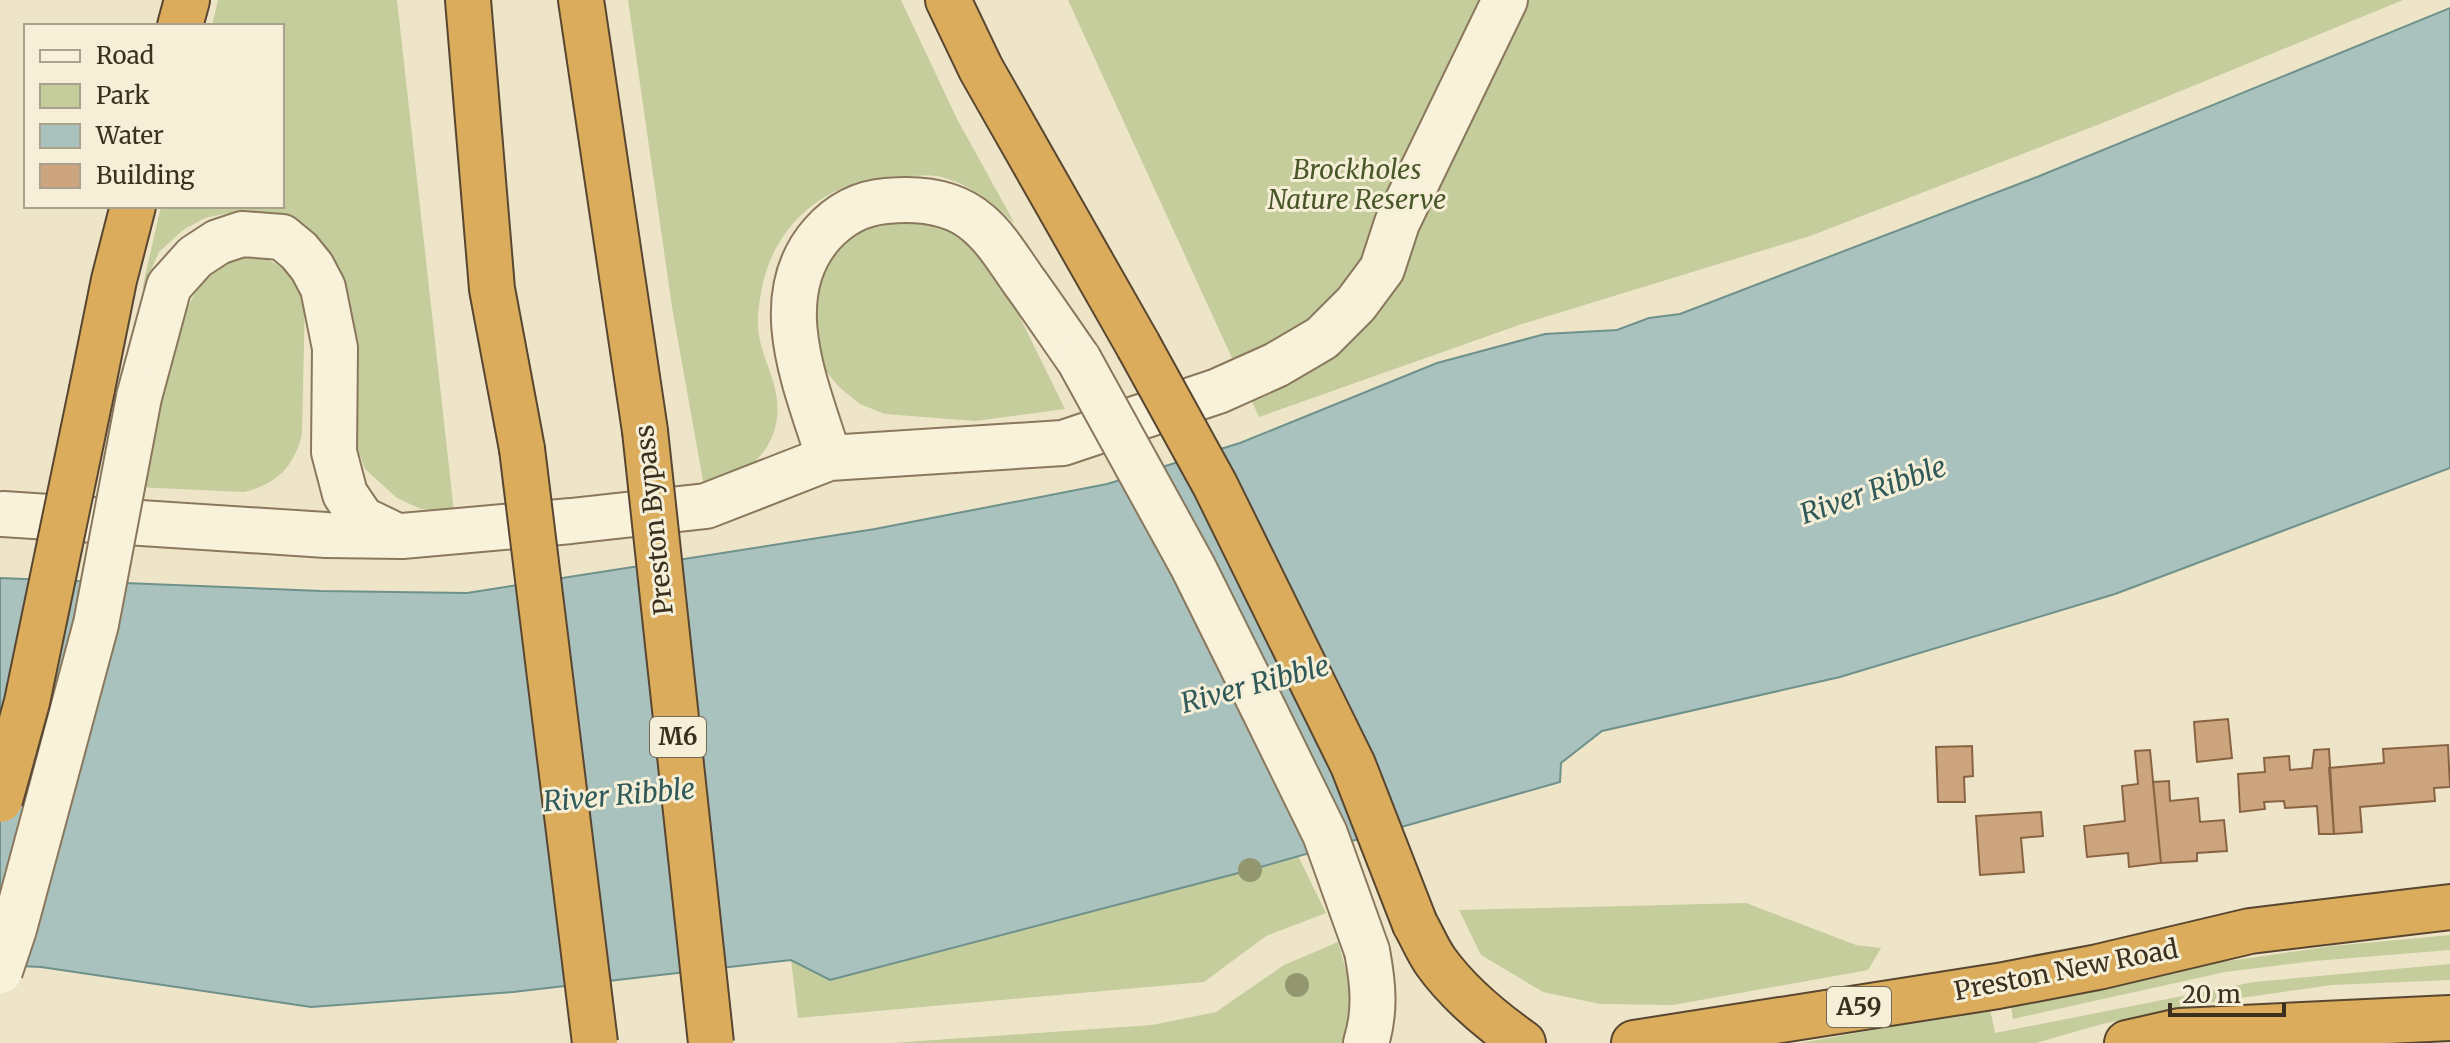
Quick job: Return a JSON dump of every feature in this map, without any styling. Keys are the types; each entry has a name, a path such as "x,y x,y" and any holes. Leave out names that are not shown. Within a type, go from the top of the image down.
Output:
{"highway":[{"path":"181,24 187,0"},
{"path":"468,0 492,289 522,449 595,1043"},
{"name":"Preston Bypass","path":"581,0 645,431 711,1043"},
{"path":"948,0 981,69 1215,485 1353,765 1415,924 1436,962 1452,980 1494,1023 1523,1043"},
{"path":"0,800 27,702 114,280 132,208"},
{"name":"Preston New Road","path":"1634,1043 1998,986 2084,970 2250,931 2450,907"},
{"path":"2127,1043 2180,1031 2450,1018"},
{"path":"2263,1043 2331,1022"}],"lane":[{"path":"1,500 326,535 397,536 706,506 829,458 1063,443 1218,391 1276,365 1322,338 1356,304 1382,269 1397,223 1505,0"},
{"path":"829,458 801,367 794,324 793,293 801,264 812,246 840,217 860,206 908,199 934,202 955,209 977,222 997,243 1079,360 1193,567 1266,714 1325,834 1367,951 1373,980 1373,1001 1372,1023 1366,1043"},
{"path":"0,971 96,624 139,397 169,286 195,257 218,242 242,234 282,237 312,267 323,288 335,348 334,452 345,494 362,519 397,536"},
{"path":"1,500 294,507 345,494"}],"green space":[{"path":"218,0 397,0 454,512 421,509 397,498 365,469 354,440 344,285 328,251 306,229 275,216 238,211 205,218 183,230 159,252 142,290 161,208 284,208 284,24 212,24"},
{"path":"628,0 901,0 957,119 1015,224 975,191 932,176 880,178 854,184 830,194 809,208 791,226 777,247 766,272 759,303 761,347 777,399 772,437 750,466 705,492 672,307"},
{"name":"Brockholes Nature Reserve","path":"1068,0 2403,0 2110,120 1810,236 1522,324 1259,417"},
{"path":"886,220 944,224 973,241 995,267 1065,409 975,421 885,414 860,404 839,387 822,366 813,342 813,290 823,267 839,246 859,231"},
{"path":"240,258 266,258 289,272 305,298 302,434 299,446 289,465 275,479 244,492 135,487 166,372 187,310 211,271"},
{"path":"1298,856 1326,913 1266,936 1204,982 798,1018 791,960 830,980"},
{"path":"1746,903 1856,945 1881,948 1868,970 1673,1005 1600,1004 1543,992 1481,955 1459,910"},
{"path":"2450,935 2450,950 2225,972 2013,1019 2011,1006 2214,963 2333,946"},
{"path":"1338,942 1351,988 1342,1043 891,1043 1152,1025 1216,1012 1284,965"},
{"path":"2450,964 2450,980 2332,985 2199,1004 2102,1024 2036,1043 1800,1043 1990,1009 1995,1033 2254,982"}],"water":[{"name":"River Ribble","path":"2450,8 2450,468 2115,594 1840,677 1602,731 1561,763 1560,782 1250,870 830,980 791,960 513,992 311,1007 41,967 0,965 0,578 321,591 467,593 875,529 1107,484 1240,443 1437,363 1545,334 1617,330 1649,318 1680,314 2037,177"}],"building":[{"path":"2228,719 2232,758 2197,762 2194,722"},
{"path":"2448,745 2450,787 2434,788 2435,801 2360,807 2362,832 2334,834 2329,768 2384,763 2383,749"},
{"path":"1972,746 1973,776 1964,777 1965,802 1938,802 1936,747"},
{"path":"2329,749 2334,834 2319,834 2317,806 2285,808 2284,801 2264,802 2265,809 2240,812 2238,774 2265,772 2264,758 2289,756 2290,770 2312,768 2314,750"},
{"path":"2150,750 2161,863 2129,867 2128,853 2087,857 2084,826 2125,821 2122,786 2138,784 2135,751"},
{"path":"2169,781 2170,801 2198,798 2200,822 2224,820 2227,851 2197,853 2197,861 2161,863 2153,782"},
{"path":"2041,812 2043,836 2021,838 2024,872 1980,875 1976,816"}]}
